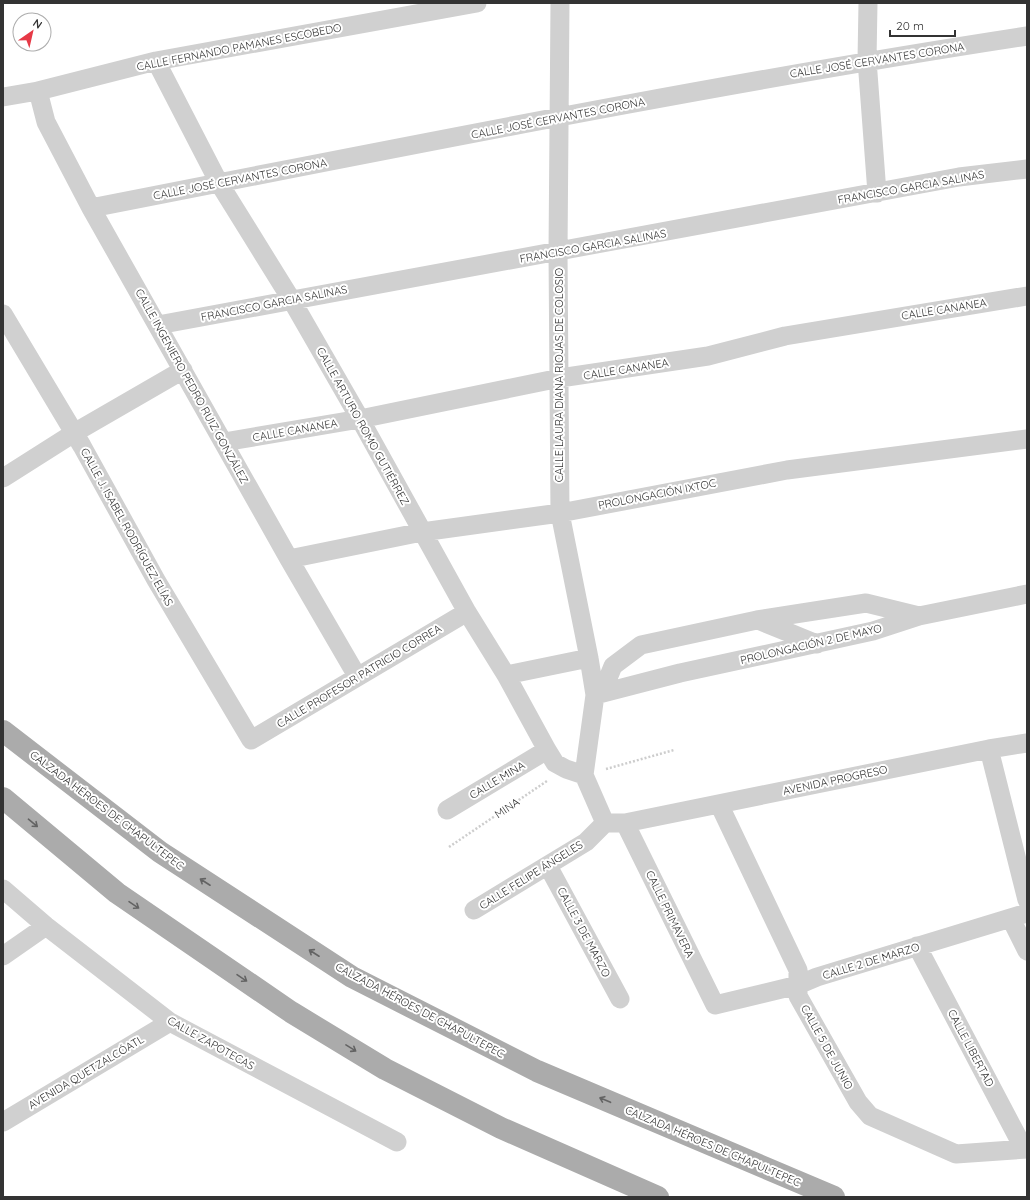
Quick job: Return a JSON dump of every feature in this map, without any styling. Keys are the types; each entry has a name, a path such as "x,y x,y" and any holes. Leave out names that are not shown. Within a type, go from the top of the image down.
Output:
{"main road":[{"name":"CALZADA HÉROES DE CHAPULTEPEC","path":"3,731 160,852 352,977 537,1071 834,1197"},
{"path":"3,798 117,893 291,1012 385,1069 501,1128 658,1197"}],"street":[{"name":"CALLE FERNANDO PAMANES ESCOBEDO","path":"3,97 38,91 156,61 477,3"},
{"name":"CALLE LAURA DIANA RIOJAS DE COLOSIO","path":"560,3 558,117 560,513 589,658 598,694"},
{"path":"868,3 867,60 877,193"},
{"name":"CALLE JOSÉ CERVANTES CORONA","path":"91,208 558,117 867,60 1027,36"},
{"name":"CALLE ARTURO ROMO GUTIÉRREZ","path":"156,61 219,183 291,299 360,419 467,612 506,675 547,750 555,763 566,769 584,775"},
{"name":"CALLE INGENIERO PEDRO RUIZ GONZÁLEZ","path":"38,91 46,122 91,208 289,559 357,676"},
{"name":"FRANCISCO GARCIA SALINAS","path":"158,325 291,299 558,252 958,178 1027,169"},
{"name":"CALLE CANANEA","path":"224,442 360,419 560,378 708,356 785,336 1027,296"},
{"name":"CALLE J. ISABEL RODRÍGUEZ ELÍAS","path":"3,314 74,433 156,580 251,740"},
{"path":"3,478 74,433 183,370"},
{"name":"PROLONGACIÓN IXTOC","path":"289,559 422,532 560,513 786,470 1027,439"},
{"name":"PROLONGACIÓN 2 DE MAYO","path":"598,694 680,673 873,631 919,616 1027,594"},
{"path":"605,823 584,775 598,694 613,666 641,645 757,620 866,603 919,616"},
{"name":"CALLE PROFESOR PATRICIO CORREA","path":"251,740 467,612"},
{"path":"757,620 772,624 817,644"},
{"path":"506,675 589,658"},
{"name":"AVENIDA PROGRESO","path":"605,823 634,821 989,749 1027,743"},
{"path":"989,749 1027,900"},
{"name":"CALLE MINA","path":"447,810 547,750"},
{"name":"CALLE 5 DE JUNIO","path":"719,804 798,970 798,996 858,1102 870,1116 956,1154 1026,1149"},
{"name":"CALLE PRIMAVERA","path":"634,821 715,1005"},
{"name":"CALLE FELIPE ÁNGELES","path":"474,910 586,842 605,823"},
{"name":"CALLE 3 DE MARZO","path":"548,866 620,999"},
{"name":"CALLE ZAPOTECAS","path":"3,889 46,926 170,1022 396,1142"},
{"path":"1019,916 1027,951"},
{"name":"CALLE 2 DE MARZO","path":"715,1005 798,985 917,946 1019,916"},
{"path":"3,956 46,926"},
{"name":"CALLE LIBERTAD","path":"917,946 1026,1149"},
{"name":"AVENIDA QUETZALCÓATL","path":"3,1122 170,1022"}],"path":[{"path":"584,775 674,750"},
{"name":"MINA","path":"449,847 566,769"}]}
